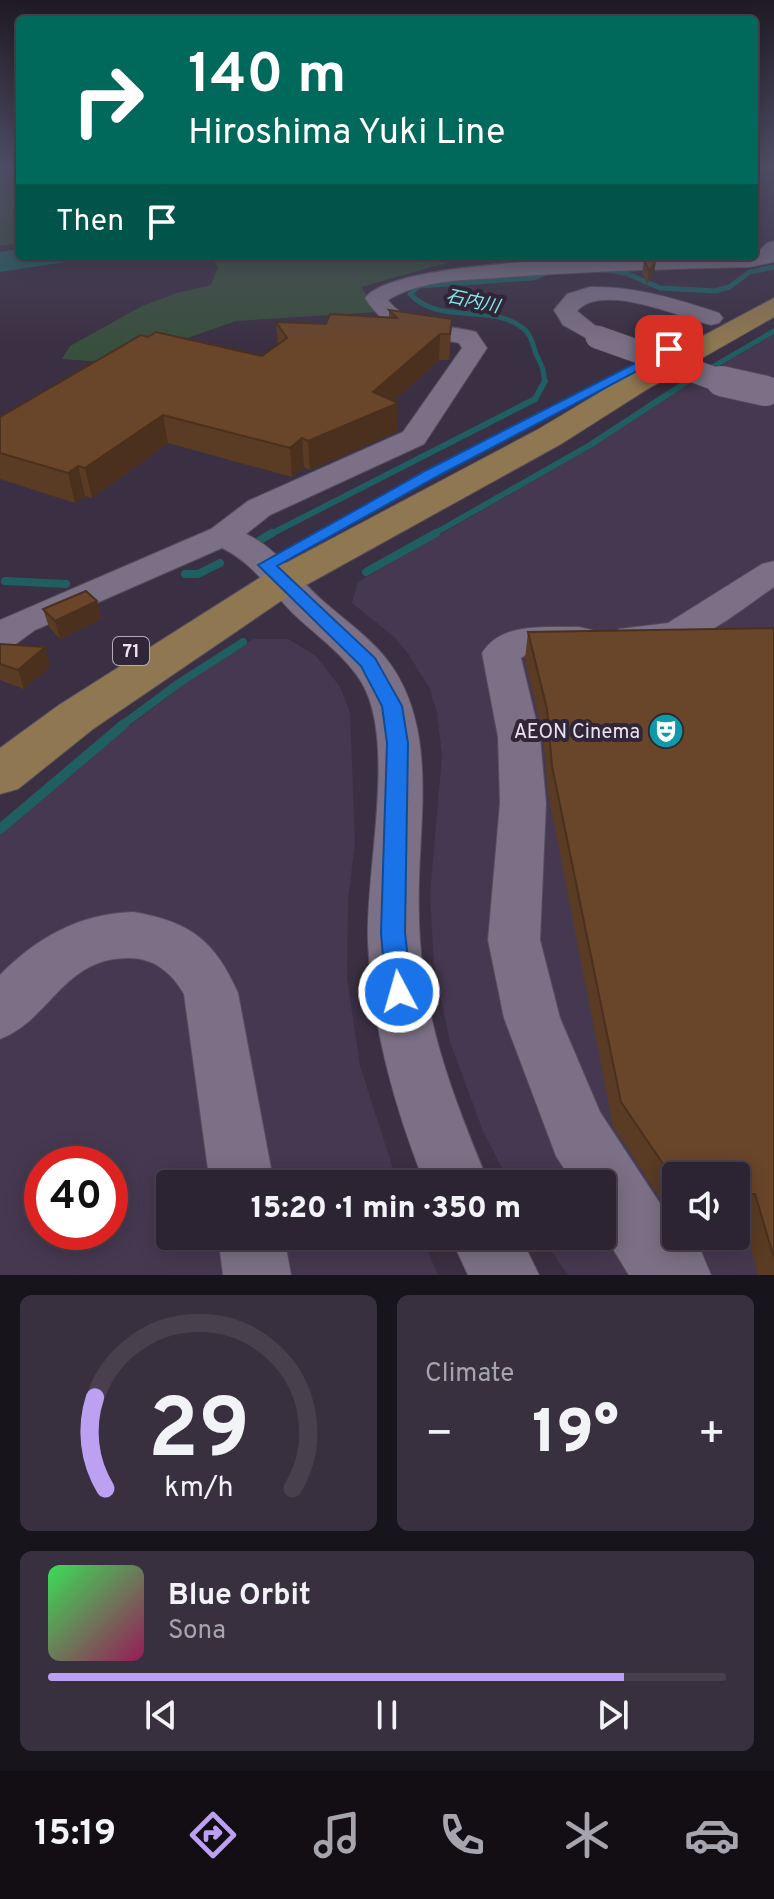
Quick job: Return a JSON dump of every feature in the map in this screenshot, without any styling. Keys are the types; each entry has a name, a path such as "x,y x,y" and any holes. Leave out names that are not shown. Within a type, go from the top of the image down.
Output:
{"main road":[{"path":"567,404 606,373 711,318 765,302"},
{"name":"71","path":"0,775 275,573 432,473 765,302"},
{"name":"71","path":"0,744 138,647 275,573 549,437 765,302"}],"street":[{"path":"758,259 768,257 774,247"},
{"path":"7,620 223,536 259,508 401,446 422,428 447,385 475,348 467,337 424,331 396,321 376,298 378,292 422,275 499,260"},
{"path":"642,262 665,260"},
{"path":"394,286 577,264 754,260"},
{"path":"618,294 650,306 663,326"},
{"path":"711,318 653,299 618,294 583,296 565,308 567,316 597,337 732,385 770,391"},
{"path":"223,536 256,554 368,662 392,706 397,743 393,900 396,973 410,1055 423,1101 451,1170"},
{"path":"677,1275 650,1249 578,1134 532,1018 514,940 523,803 519,737 501,653 509,645 527,640 654,638 674,634 774,571"},
{"path":"0,1013 53,961 74,947 124,934 168,942 181,949 200,970 211,993 240,1170"},
{"path":"253,1250 257,1275"},
{"path":"491,1250 505,1275"}],"shaded area":[{"path":"0,228 16,228 16,244 0,246"},
{"path":"16,250 16,260 78,260 0,272 0,252"},
{"path":"213,260 457,260 361,287 378,312 236,321 116,363 62,359 70,346 142,306 211,285 218,267"},
{"path":"774,334 774,1275 568,1275 551,1250 616,1250 616,1170 503,1170 483,1131 450,1042 434,965 430,895 442,755 437,712 429,687 407,652 393,636 352,603 358,582 585,451"},
{"path":"254,639 288,639 316,656 340,687 350,712 355,843 348,900 347,978 360,1066 393,1170 156,1170 156,1250 427,1250 438,1275 0,1275 0,834 111,740 214,661"}],"building":[{"path":"644,260 656,260 649,271"},
{"path":"389,310 452,319 450,334 440,334 373,392 398,403 308,441 302,438 290,448 163,415 85,468 78,466 68,473 0,453 0,417 141,335 148,337 156,332 262,356 287,338 276,322 326,324 330,314 397,318"},
{"path":"86,591 97,601 55,621 43,609"},
{"path":"774,628 774,1258 755,1194 750,1194 750,1162 662,1162 621,1102 552,766 547,709 528,632"},
{"path":"0,644 45,647 18,670 0,664"}],"waterway":[{"name":"石内川","path":"607,270 626,273 660,288 715,291 729,287 750,272 774,267"},
{"name":"石内川","path":"544,383 530,336 513,322 499,317 437,309 423,304 410,294 419,286 533,278 553,271"},
{"path":"685,383 774,331"},
{"path":"432,535 590,445 688,381"},
{"name":"石内川","path":"269,535 535,399 544,383"},
{"name":"石内川","path":"260,540 272,533"},
{"path":"366,572 436,533"},
{"name":"石内川","path":"185,574 198,574 220,563"},
{"name":"石内川","path":"5,581 66,584"},
{"path":"121,726 179,683 243,642"},
{"path":"0,829 124,724"}],"place":[{"name":"AEON Cinema","path":"666,731"}],"route":[{"path":"399,992 393,933 397,743 392,706 378,675 368,662 266,565 432,473 669,349"}]}
